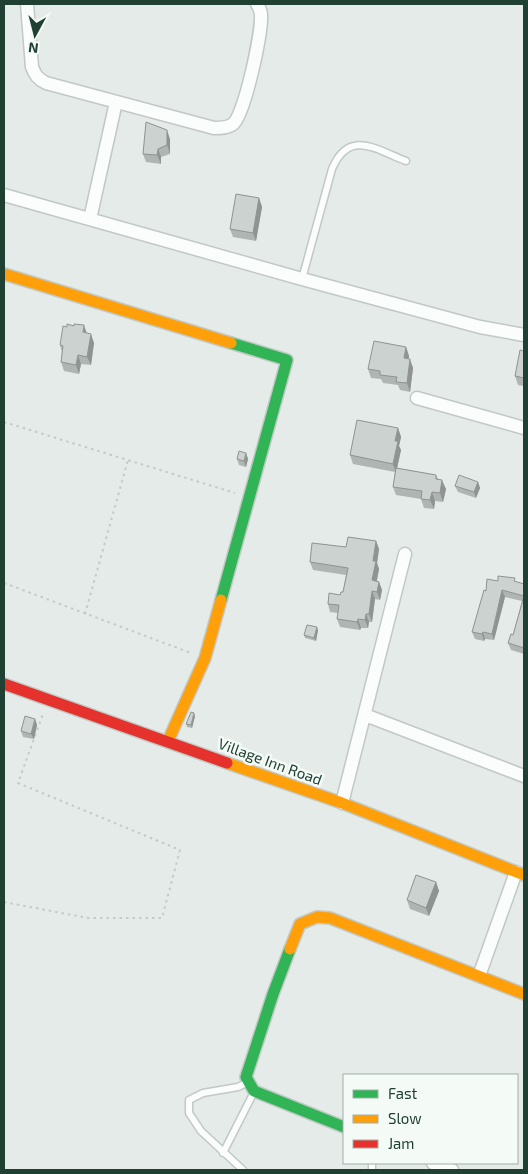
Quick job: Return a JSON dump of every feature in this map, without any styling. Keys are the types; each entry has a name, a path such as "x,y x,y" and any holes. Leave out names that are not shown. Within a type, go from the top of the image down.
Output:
{"street":[{"path":"27,4 32,67 35,75 46,83 214,128 224,128 232,125 239,117 242,109 259,40 261,12 257,4"},
{"path":"90,220 116,102"},
{"path":"4,195 480,327 524,335"},
{"path":"4,274 287,360 205,658 168,741"},
{"path":"417,398 524,428"},
{"path":"342,803 404,554"},
{"name":"Village Inn Road","path":"4,684 342,803 520,874"},
{"path":"365,715 524,776"},
{"path":"479,976 520,874"},
{"path":"343,1127 251,1086 246,1077 273,994 300,924 316,916 326,916 524,994"},
{"path":"436,1164 452,1170"}],"lane":[{"path":"302,279 332,169 340,153 346,148 355,145 377,150 406,161"},
{"path":"224,1153 251,1086 203,1093 189,1100 189,1112 201,1130 224,1153 242,1170"}],"path":[{"path":"4,422 250,497"},
{"path":"85,614 128,460"},
{"path":"4,583 205,658"},
{"path":"4,902 88,918 162,918 180,850 18,783 48,700"}],"building":[{"path":"146,122 167,130 167,145 158,149 157,155 143,154"},
{"path":"236,194 259,198 253,233 230,229"},
{"path":"67,324 74,326 74,324 84,325 83,332 91,334 87,357 78,355 76,365 61,362 63,346 60,345 63,326 67,327"},
{"path":"374,341 406,347 404,358 410,359 407,383 396,382 397,377 380,375 380,371 368,369"},
{"path":"520,350 524,351 524,378 515,376"},
{"path":"357,420 398,428 395,441 398,441 393,464 350,455"},
{"path":"239,451 246,453 244,461 237,459"},
{"path":"396,468 436,475 436,479 442,480 440,493 432,492 430,500 421,499 422,491 393,487"},
{"path":"459,475 478,482 474,492 455,486"},
{"path":"348,537 376,541 373,561 376,561 372,580 379,582 377,592 372,591 369,614 366,614 365,620 358,619 357,622 337,619 339,605 328,604 329,593 340,595 343,592 348,568 310,562 312,543 346,547"},
{"path":"498,576 515,578 514,581 524,584 524,596 502,590 492,634 472,632 484,590 486,591 487,579 498,581"},
{"path":"524,596 524,648 508,643 511,634 513,635"},
{"path":"307,625 317,627 314,638 304,635"},
{"path":"191,712 194,713 191,725 186,724"},
{"path":"25,716 35,719 31,734 21,731"},
{"path":"416,875 436,882 426,908 407,900"}],"traffic: fast":[{"path":"221,600 287,360 231,343"},
{"path":"290,949 246,1077 254,1091 343,1127"}],"traffic: slow":[{"path":"4,274 231,343"},
{"path":"168,741 205,658 221,600"},
{"path":"227,763 342,803 524,875"},
{"path":"290,949 300,924 317,917 330,918 524,994"}],"traffic: jam":[{"path":"4,684 227,763"}]}
